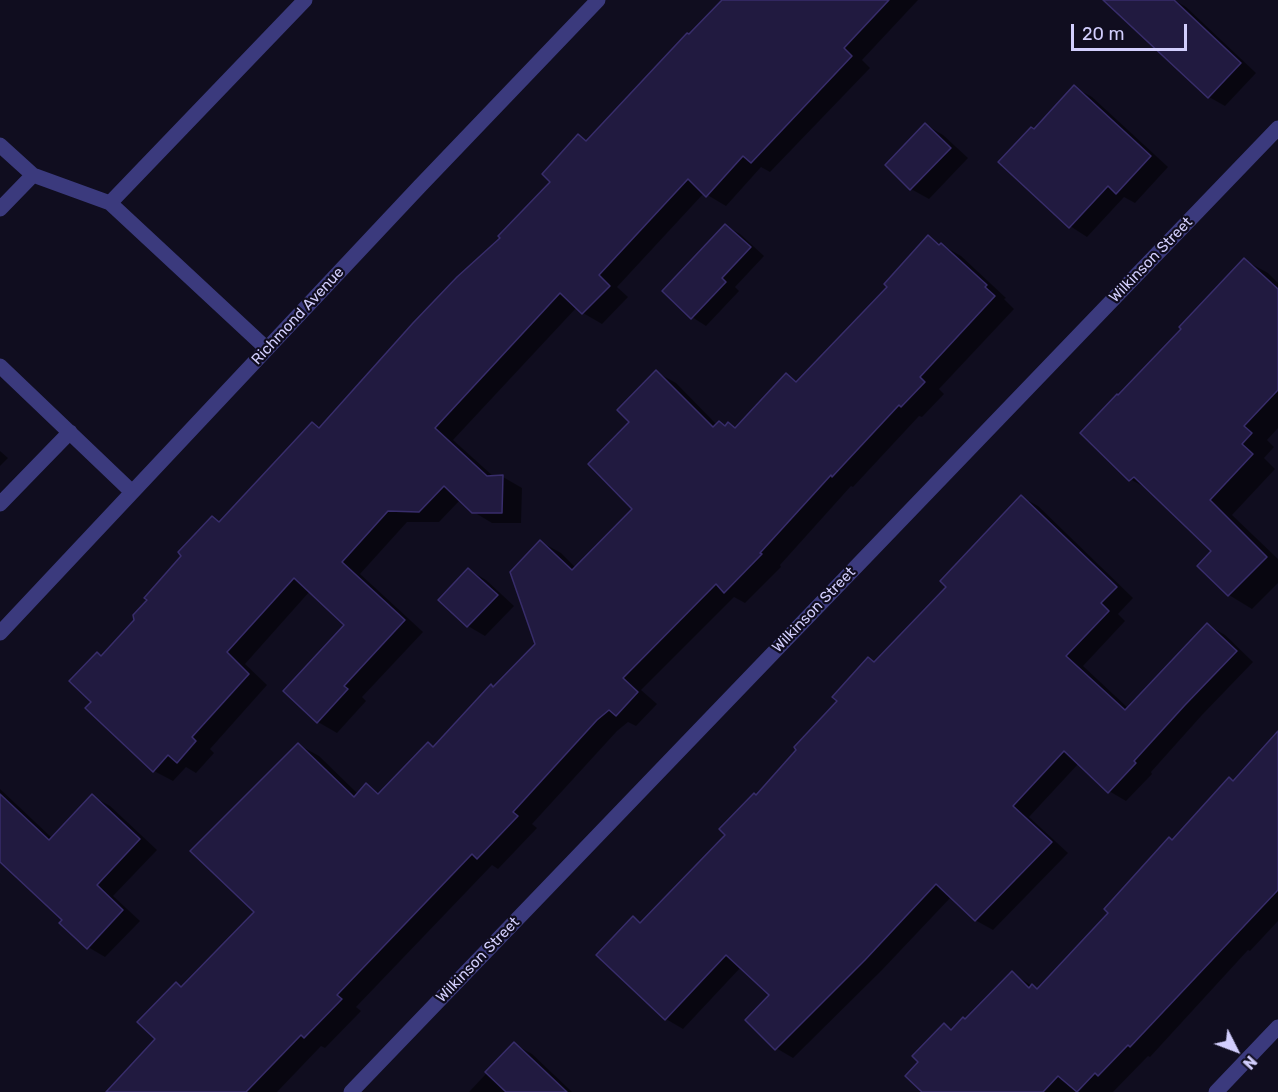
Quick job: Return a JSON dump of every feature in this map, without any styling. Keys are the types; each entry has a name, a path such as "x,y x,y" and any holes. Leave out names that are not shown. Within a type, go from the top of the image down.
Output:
{"street":[{"path":"110,202 306,0"},
{"name":"Richmond Avenue","path":"0,633 598,0"},
{"name":"Wilkinson Street","path":"351,1092 1278,128"},
{"path":"0,145 33,175 110,202 267,349"},
{"path":"0,209 33,175"},
{"path":"0,366 132,492"},
{"path":"0,504 70,432"},
{"path":"1216,1092 1278,1027"}],"building":[{"path":"722,0 889,0 844,48 852,56 751,163 743,156 706,197 688,179 599,275 610,286 582,314 560,293 435,428 487,476 503,475 502,513 472,513 444,486 419,512 388,511 342,562 405,620 344,686 348,689 317,723 283,691 344,625 294,578 227,652 249,674 192,737 196,741 177,763 168,755 153,772 85,708 91,702 69,681 97,652 101,656 134,620 133,615 147,600 144,598 181,556 178,552 212,516 219,522 312,422 319,428 413,323 457,277 500,238 498,236 550,182 542,174 578,134 586,141 687,33 689,34"},
{"path":"1103,0 1174,0 1241,63 1208,98"},
{"path":"1074,85 1151,156 1116,194 1108,186 1069,228 998,162 1031,127 1034,129"},
{"path":"925,123 951,148 910,190 885,165"},
{"path":"725,224 751,247 722,278 726,282 691,319 662,291"},
{"path":"928,235 939,245 941,243 987,285 985,287 995,296 920,377 925,382 901,407 899,405 832,477 831,475 760,553 762,554 724,593 716,584 623,678 638,692 616,716 609,710 597,720 513,812 518,816 477,859 472,854 337,995 342,999 304,1038 301,1035 246,1092 106,1092 155,1039 137,1022 176,982 181,987 254,912 190,851 298,743 354,797 366,783 378,794 428,742 433,747 491,684 493,687 535,644 510,572 540,540 572,570 632,509 588,464 629,422 617,410 656,370 713,427 719,421 725,426 728,422 735,428 786,373 796,382 887,287 884,284"},
{"path":"1244,258 1278,289 1278,390 1244,426 1252,433 1242,444 1253,454 1210,500 1267,557 1228,596 1197,566 1211,551 1134,477 1129,481 1080,433 1181,329 1179,327"},
{"path":"1021,495 1117,587 1101,603 1109,611 1066,656 1125,710 1207,623 1237,651 1134,761 1136,763 1108,793 1064,751 1013,806 1052,842 975,921 936,884 865,960 775,1050 745,1020 769,995 726,955 665,1020 596,955 633,916 640,923 725,835 719,829 754,793 756,795 796,750 794,747 837,701 832,697 868,657 874,662 946,587 940,581"},
{"path":"468,568 498,595 467,627 438,600"},
{"path":"1278,731 1278,890 1130,1047 1128,1045 1098,1076 1095,1073 1077,1092 1058,1076 1043,1092 922,1092 905,1076 918,1062 912,1056 944,1023 951,1030 963,1017 965,1019 1012,971 1029,988 1032,984 1037,989 1108,913 1104,909 1169,837 1172,840 1229,777 1233,781"},
{"path":"0,794 49,840 92,794 140,839 97,885 123,910 87,949 59,923 62,920 0,862"},
{"path":"514,1042 567,1092 506,1092 485,1072"}]}
